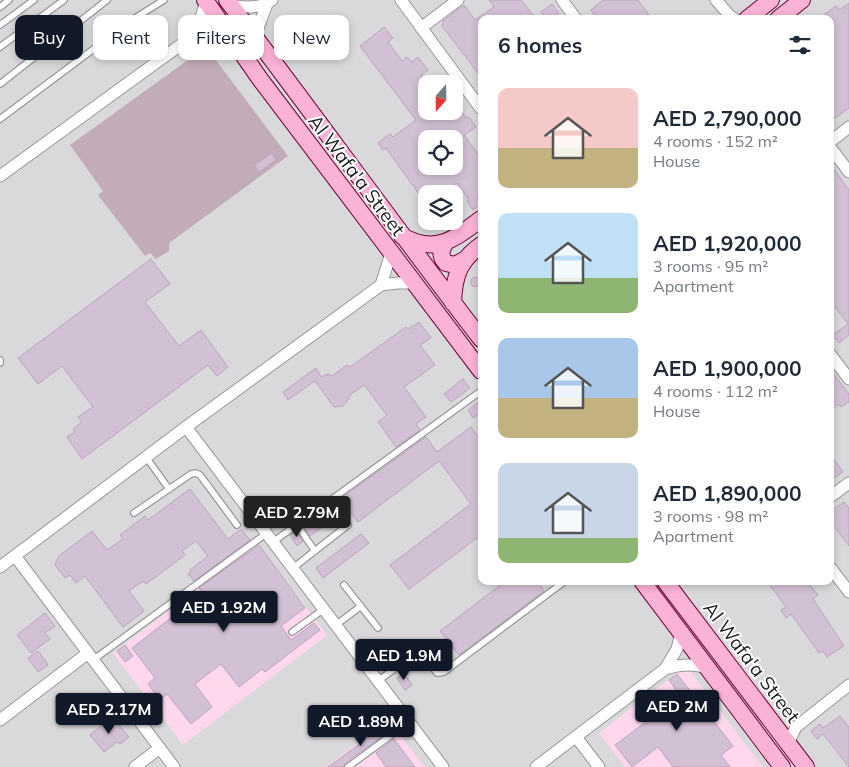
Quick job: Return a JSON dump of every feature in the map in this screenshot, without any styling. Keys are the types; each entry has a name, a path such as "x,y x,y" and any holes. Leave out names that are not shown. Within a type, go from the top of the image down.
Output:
{"street":[{"path":"401,0 478,105"},
{"path":"421,28 458,0"},
{"path":"562,0 573,15"},
{"path":"716,0 730,15"},
{"path":"752,15 771,0"},
{"path":"783,15 802,0"},
{"path":"202,15 206,1"},
{"name":"Al Wafa'a Street","path":"206,1 216,15"},
{"path":"229,3 249,7 269,2"},
{"path":"264,15 269,2"},
{"name":"Al Wafa'a Street","path":"229,3 238,15"},
{"path":"0,176 178,47"},
{"name":"Al Wafa'a Street","path":"264,48 401,235 478,335"},
{"name":"Al Wafa'a Street","path":"247,60 478,367"},
{"path":"260,79 279,91 283,90 290,83"},
{"path":"300,132 312,126 321,130 332,140"},
{"path":"834,139 849,127"},
{"path":"834,152 849,172"},
{"path":"401,235 418,242 437,244 458,236 478,221"},
{"path":"446,242 441,250 441,255 446,263 455,265 478,248"},
{"path":"381,285 391,253"},
{"path":"454,303 457,276 464,260"},
{"path":"0,567 186,427 381,285 415,283"},
{"path":"834,359 849,379"},
{"path":"186,427 443,767"},
{"path":"834,494 849,483"},
{"path":"15,556 174,767"},
{"path":"834,572 849,592"},
{"name":"Al Wafa'a Street","path":"645,585 782,767"},
{"name":"Al Wafa'a Street","path":"668,585 806,767"},
{"path":"665,670 677,649 681,633"},
{"path":"0,720 91,657"},
{"path":"536,767 665,670 691,664 708,668"},
{"path":"788,743 796,727 849,685"},
{"path":"576,737 599,767"},
{"path":"135,767 160,748"}],"lane":[{"path":"1,5 9,0"},
{"path":"0,25 34,0"},
{"path":"0,47 64,0"},
{"path":"0,84 107,0"},
{"path":"0,119 135,18 164,0"},
{"path":"91,657 270,538 297,525 478,393"},
{"path":"146,457 169,489"},
{"path":"134,514 191,474 198,473 237,525"},
{"path":"297,525 315,551"},
{"path":"293,568 348,525"},
{"path":"344,585 378,628"},
{"path":"378,680 416,653 422,654 437,673 444,672 560,585"},
{"path":"336,625 361,606"},
{"path":"292,632 324,609"},
{"path":"348,767 409,722"}],"shaded area":[{"path":"0,0 849,0 849,767 0,767"},
{"path":"188,60 216,60 288,156 169,243 169,251 156,259 150,253 145,256 98,195 103,191 70,145"},
{"path":"257,544 327,635 183,745 113,653"},
{"path":"686,666 763,767 625,767 599,733"},
{"path":"388,720 425,767 326,767"}],"building":[{"path":"489,0 521,0 533,15 482,15 494,7"},
{"path":"603,0 638,0 649,15 594,15 591,10"},
{"path":"849,3 849,108 834,119 834,15 824,15 836,6 839,10"},
{"path":"552,4 559,13 556,15 543,15 541,12"},
{"path":"464,5 475,20 478,18 478,73 442,26 443,21"},
{"path":"384,27 393,38 388,42 402,61 407,57 412,62 418,57 428,70 418,75 418,120 463,120 463,114 466,118 469,117 476,127 464,135 478,154 478,206 473,210 463,192 463,185 457,183 454,185 418,185 418,193 386,148 383,150 378,143 390,134 393,137 416,120 360,46"},
{"path":"272,153 276,160 259,172 254,165"},
{"path":"834,169 849,190 849,335 839,343 834,334 848,324 834,305"},
{"path":"151,259 170,284 145,302 179,346 201,330 228,367 217,376 208,365 82,459 67,437 75,432 73,429 82,422 78,417 93,407 62,366 38,384 18,358"},
{"path":"475,277 478,279 478,285 475,287 470,282"},
{"path":"419,322 431,338 420,345 435,365 404,387 426,417 416,424 420,430 396,447 378,422 387,415 364,385 351,394 343,406 334,407 315,381 288,400 283,392 316,368 321,377 328,374 332,376 347,365 350,367 406,327 408,329"},
{"path":"834,374 849,394 849,402 841,407 839,404 834,408"},
{"path":"463,379 470,388 451,402 444,394"},
{"path":"478,402 478,415 473,418 468,410"},
{"path":"471,427 478,437 478,537 409,589 390,565 471,504 439,461 358,522 347,508 310,536 303,526 426,437 437,452"},
{"path":"834,460 843,472 834,478"},
{"path":"190,489 228,539 241,529 250,540 194,581 188,574 191,572 190,570 208,556 196,541 182,551 185,555 146,584 143,581 129,591 144,611 123,627 85,576 76,583 70,575 65,578 55,565 59,556 92,531 107,550 123,539 120,535 145,516 148,520"},
{"path":"844,502 849,508 849,546 834,526 834,509"},
{"path":"296,531 303,541 297,546 290,535"},
{"path":"361,534 369,543 323,578 316,568"},
{"path":"259,545 305,608 281,626 291,640 314,623 320,630 265,672 262,669 239,687 221,664 195,684 212,707 191,724 167,694 160,700 148,684 155,678 132,648 203,593 199,588"},
{"path":"501,585 540,585 544,591 459,655 440,631"},
{"path":"770,585 810,585 818,595 813,599 844,646 827,657 823,651 819,653 791,614 786,618 781,610 786,607"},
{"path":"45,613 55,626 45,633 50,639 31,653 17,635"},
{"path":"125,645 133,656 125,662 117,651"},
{"path":"38,651 48,665 38,672 28,658"},
{"path":"404,673 412,685 405,690 397,678"},
{"path":"677,674 733,746 721,755 730,767 673,767 658,747 632,767 615,745 647,721 636,706 651,694 658,704 676,690 669,680"},
{"path":"840,716 849,727 849,767 823,734 817,739 811,731 820,724 823,728"},
{"path":"112,717 129,737 120,744 117,742 104,752 90,735"},
{"path":"387,724 391,730 345,763 343,767 328,767"},
{"path":"394,739 415,767 386,767 376,753"}]}
